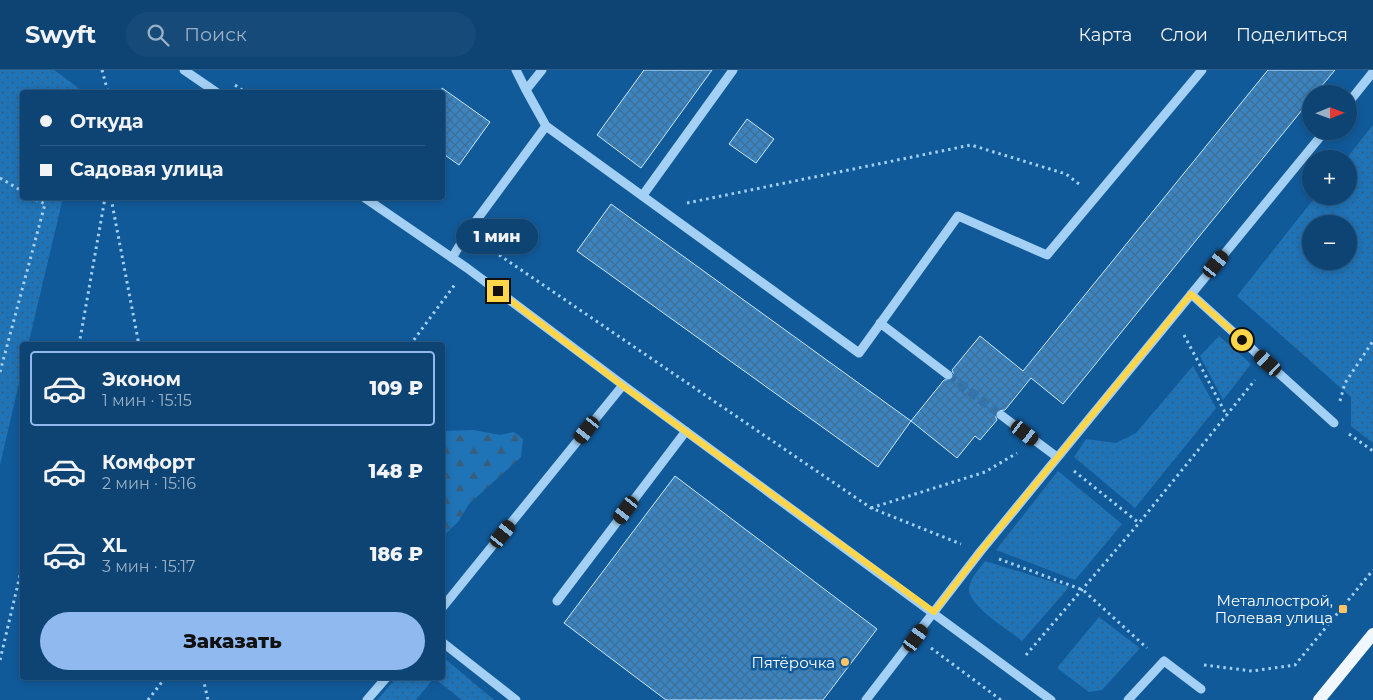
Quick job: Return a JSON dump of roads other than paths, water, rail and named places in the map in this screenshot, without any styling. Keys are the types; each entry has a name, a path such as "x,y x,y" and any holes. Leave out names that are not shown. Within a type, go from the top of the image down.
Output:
{"main road":[{"path":"1319,700 1373,634"}],"street":[{"path":"184,70 213,90"},
{"path":"516,70 546,126 859,353 958,216 1047,255 1202,70"},
{"path":"526,90 542,70"},
{"path":"643,195 733,70"},
{"path":"1358,91 1373,72"},
{"path":"452,258 467,233 546,126"},
{"path":"866,700 916,638 980,552 1317,140"},
{"path":"368,200 467,268 623,386 934,612 1051,700"},
{"path":"1191,294 1334,423"},
{"path":"880,323 948,375"},
{"path":"445,604 623,386"},
{"path":"1001,415 1057,457"},
{"path":"557,601 686,431"},
{"path":"445,644 516,700"},
{"path":"1128,700 1164,661 1201,689"},
{"path":"368,700 384,680"}],"tunnel":[{"path":"948,375 1001,415"}],"place":[{"name":"Металлострой, Полевая улица","path":"1343,609"},
{"name":"Пятёрочка","path":"845,662"}]}
